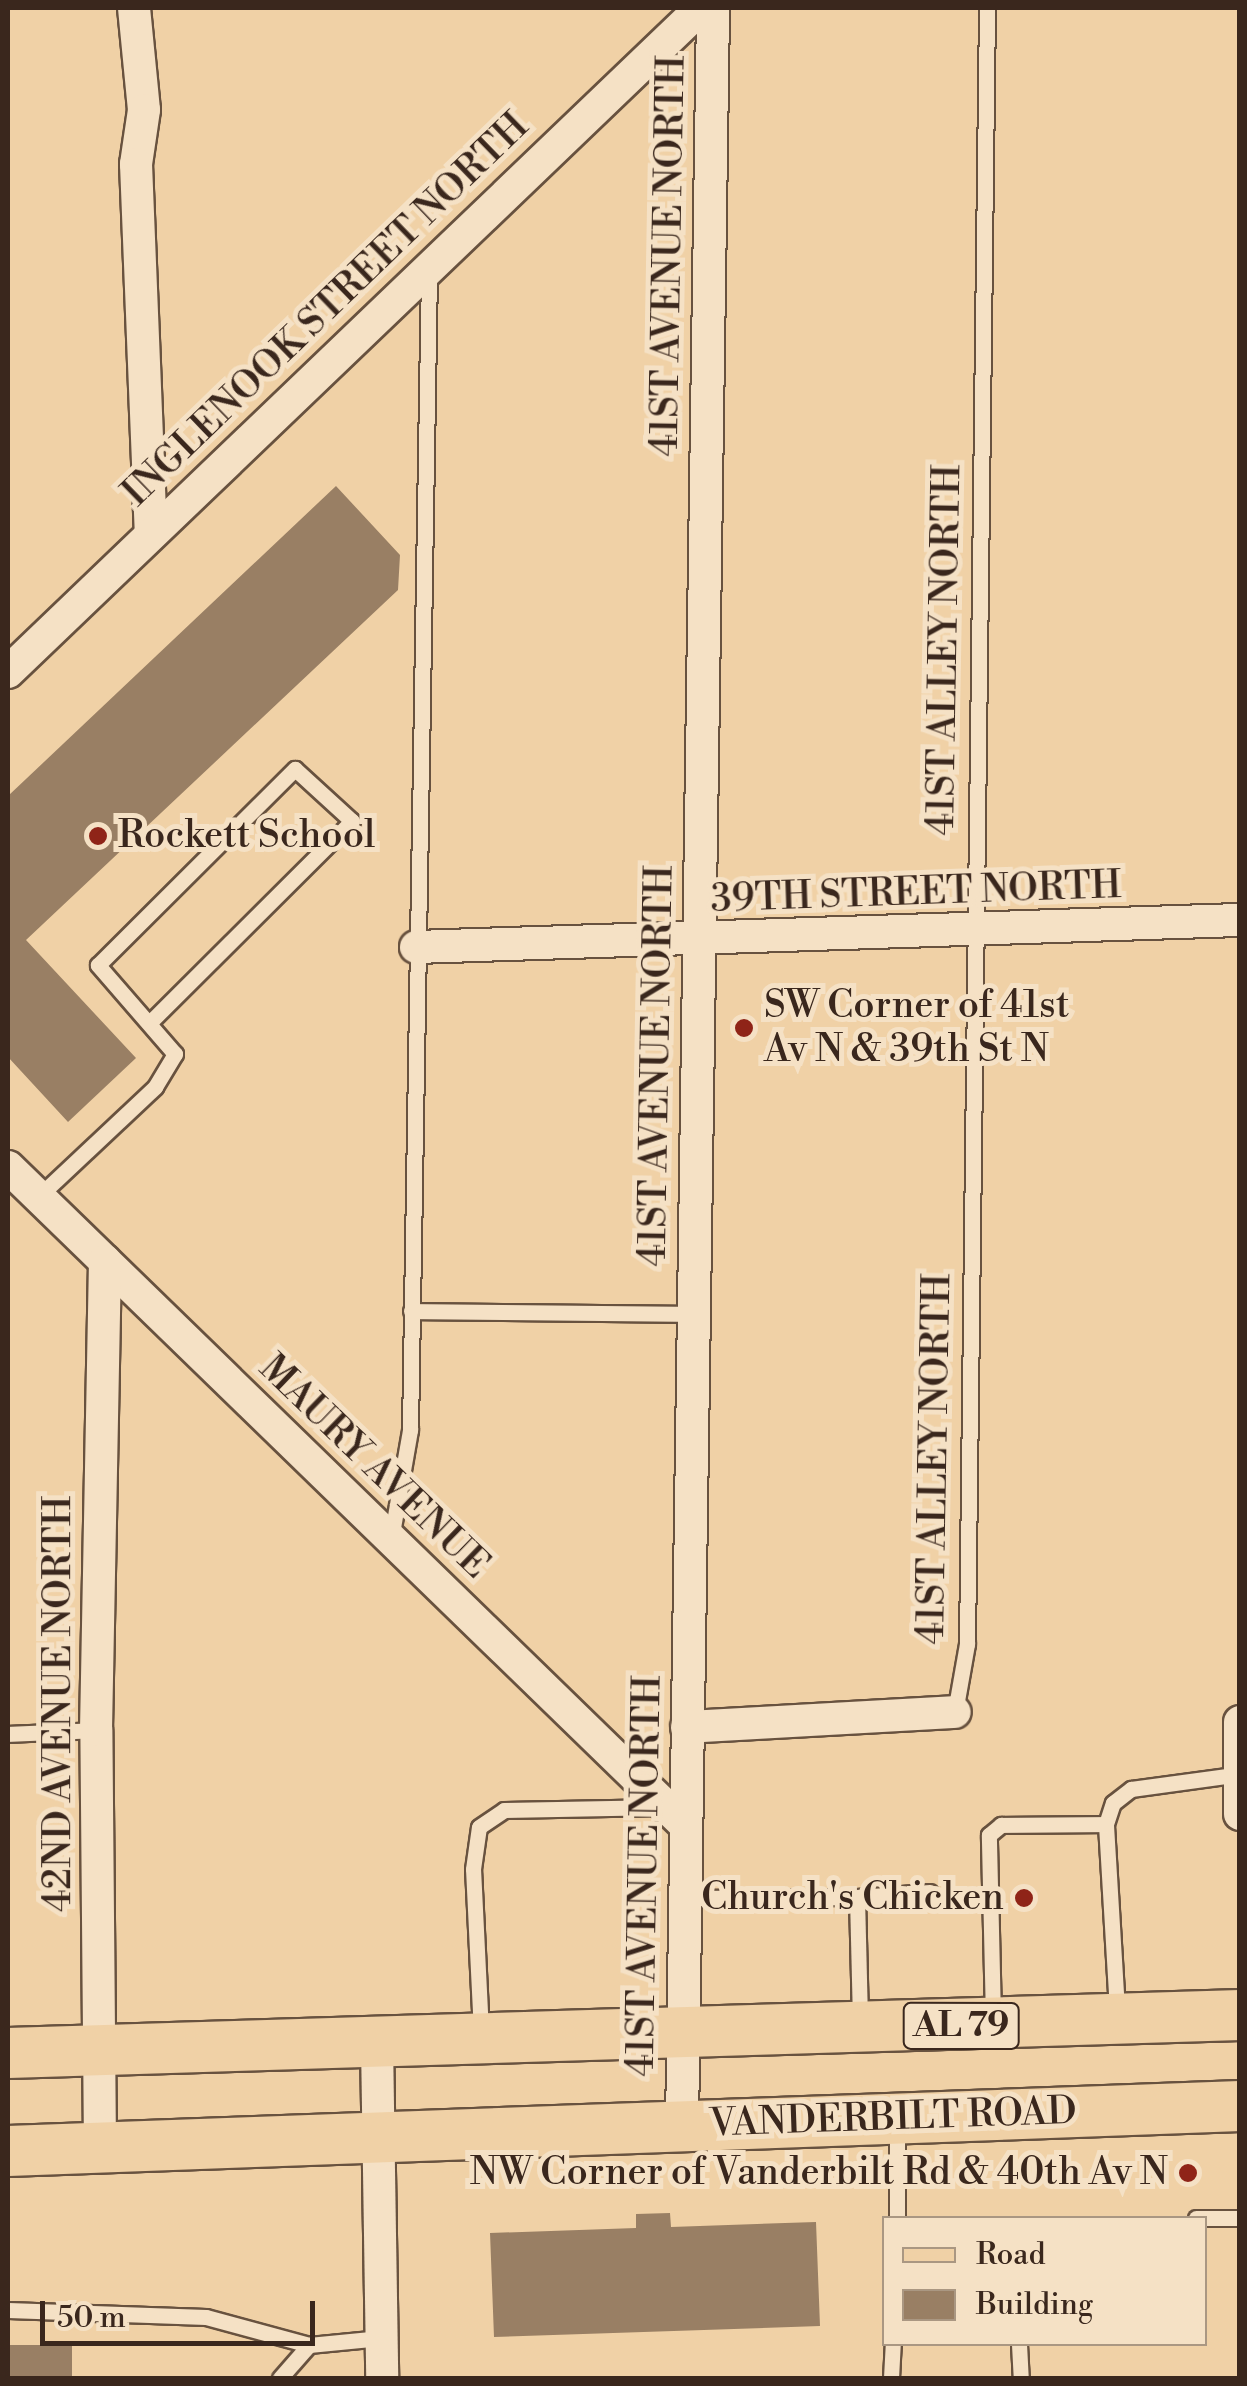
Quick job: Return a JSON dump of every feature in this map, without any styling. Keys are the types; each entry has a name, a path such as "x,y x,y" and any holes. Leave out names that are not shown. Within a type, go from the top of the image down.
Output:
{"main road":[{"name":"AL 79","path":"8,2053 682,2036 1240,2015"},
{"name":"VANDERBILT ROAD","path":"8,2151 1240,2106"}],"street":[{"path":"134,8 144,110 136,164 150,533"},
{"name":"INGLENOOK STREET NORTH","path":"8,672 701,8"},
{"name":"41ST AVENUE NORTH","path":"682,2125 684,1898 676,1816 687,1726 713,8"},
{"name":"39TH STREET NORTH","path":"416,947 974,934 1240,920"},
{"name":"MAURY AVENUE","path":"8,1168 676,1816"},
{"name":"42ND AVENUE NORTH","path":"100,2147 96,1730 105,1262"},
{"path":"687,1726 955,1712"},
{"path":"1240,1722 1240,1814"},
{"path":"377,2043 382,2378"}],"lane":[{"name":"41ST ALLEY NORTH","path":"955,1712 967,1644 987,8"},
{"path":"391,1539 404,1496 411,1311 429,268"},
{"path":"38,1197 155,1086 175,1054 152,1020 98,964 295,769 352,822 152,1020"},
{"path":"411,1311 693,1314"},
{"path":"8,1734 96,1730"},
{"path":"1118,2020 1106,1824 1113,1803 1131,1789 1239,1774"},
{"path":"481,2041 473,1869 479,1827 504,1810 676,1816"},
{"path":"994,2025 983,1848 989,1835 1000,1825 1106,1824"},
{"path":"684,1898 857,1897 930,1892"},
{"path":"857,1897 860,2030"},
{"path":"896,2216 897,2118"},
{"path":"1207,2218 1240,2218"},
{"path":"8,2310 206,2316 309,2345 381,2338"},
{"path":"280,2378 309,2345"},
{"path":"891,2378 893,2346"},
{"path":"1018,2346 1021,2378"}],"building":[{"path":"336,486 400,555 398,590 26,940 136,1058 68,1122 8,1057 8,796"},
{"path":"670,2213 671,2227 816,2222 820,2326 494,2337 490,2233 636,2228 636,2214"},
{"path":"8,2345 72,2345 72,2378 8,2378"}],"place":[{"name":"Rockett School","path":"98,836"},
{"name":"SW Corner of 41st Av N & 39th St N","path":"744,1028"},
{"name":"Church's Chicken","path":"1024,1898"},
{"name":"NW Corner of Vanderbilt Rd & 40th Av N","path":"1188,2173"}]}
